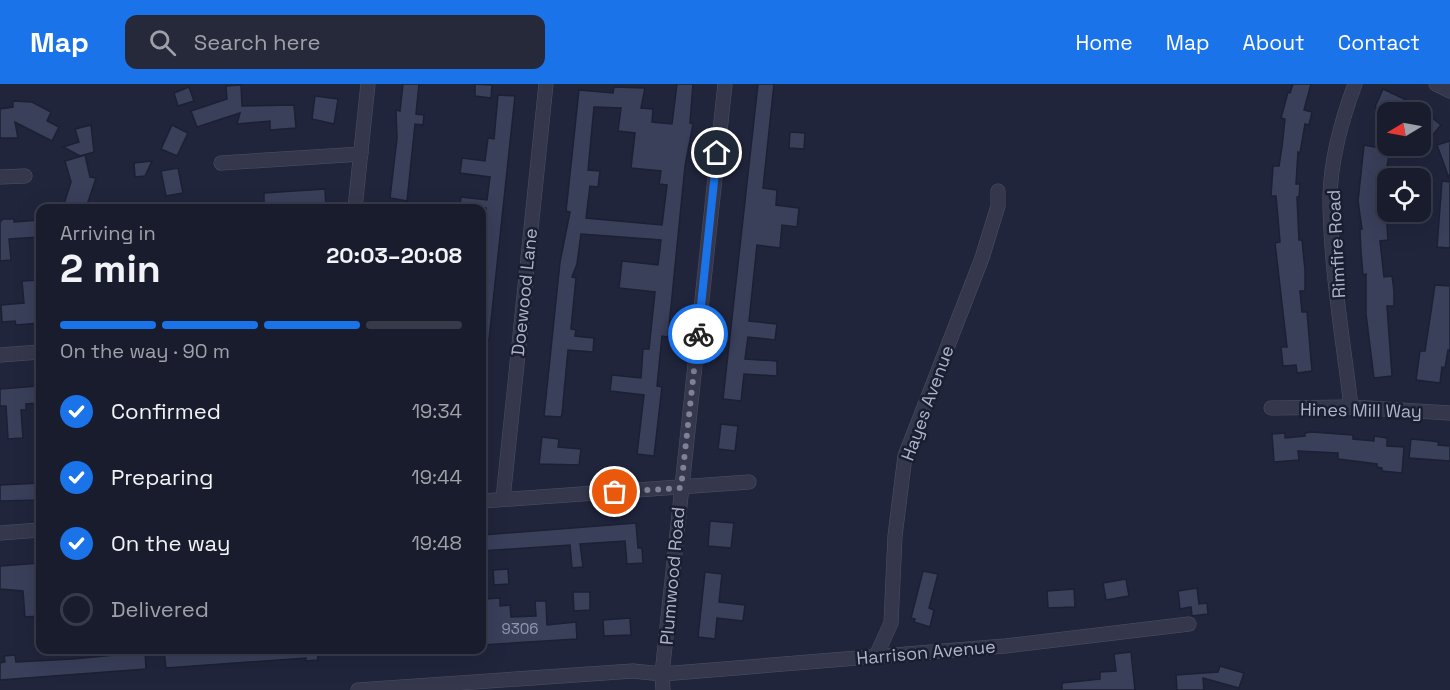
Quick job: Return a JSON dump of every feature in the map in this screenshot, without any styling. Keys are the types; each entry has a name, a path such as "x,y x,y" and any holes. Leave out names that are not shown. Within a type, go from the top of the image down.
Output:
{"street":[{"path":"355,204 368,84"},
{"name":"Doewood Lane","path":"503,499 546,84"},
{"name":"Plumwood Road","path":"663,690 662,674 724,84"},
{"name":"Rimfire Road","path":"1351,407 1336,278 1330,195 1337,143 1355,84"},
{"path":"1436,84 1450,91"},
{"path":"221,163 361,154"},
{"path":"0,177 25,176"},
{"name":"Hayes Avenue","path":"876,656 891,623 895,536 905,456 982,258 998,206 998,191"},
{"path":"0,355 36,352"},
{"name":"Hines Mill Way","path":"1271,408 1351,407 1450,413"},
{"path":"486,501 749,482"},
{"path":"0,532 36,530"},
{"name":"Harrison Avenue","path":"358,690 633,671 662,674 1005,646 1189,624"}],"building":[{"path":"403,84 419,84 416,114 424,115 423,125 415,124 407,201 390,198 397,138 396,110 400,111"},
{"path":"475,84 492,85 491,98 475,96"},
{"path":"677,84 693,84 690,123 693,124 685,166 668,337 662,336 657,386 662,387 654,456 637,454 644,395 610,391 612,375 641,378 643,349 649,349 655,292 619,288 622,261 658,265 661,240 581,234 577,264 572,277 576,278 571,329 576,330 575,336 594,338 593,352 568,350 561,417 544,416 560,262 570,212 566,211 579,90 613,93 614,87 645,88 641,108 653,109 652,122 672,124","holes":["594,107 621,108 618,131 635,133 631,168 661,171 659,184 667,185 662,225 586,218 590,186 598,187 600,171 588,170"]},
{"path":"758,84 774,84 763,188 777,190 776,205 799,208 797,227 782,225 780,248 757,245 749,321 777,324 775,340 748,337 745,359 777,361 777,376 744,374 741,401 723,399"},
{"path":"1293,84 1311,84 1304,110 1312,112 1309,125 1305,124 1300,153 1298,152 1296,184 1300,184 1299,197 1297,197 1299,240 1302,240 1305,270 1305,291 1300,291 1302,312 1307,312 1312,371 1297,373 1296,365 1283,366 1281,347 1287,347 1275,243 1280,242 1276,196 1271,196 1273,166 1279,166 1282,147 1285,119 1281,118 1288,92 1290,93"},
{"path":"241,85 242,106 294,105 296,128 270,130 270,121 237,124 240,113 197,127 191,111 227,99 226,86"},
{"path":"189,87 194,101 178,106 174,93"},
{"path":"1383,89 1411,102 1377,102"},
{"path":"498,95 515,96 489,340 486,340 486,204 460,204 461,197 487,200 490,177 460,173 462,158 485,161 488,138 494,139"},
{"path":"315,96 338,99 334,124 312,119"},
{"path":"13,101 32,102 51,112 47,121 59,127 52,141 15,122 18,138 0,138 0,109 13,107"},
{"path":"1431,117 1441,125 1431,137"},
{"path":"91,125 94,152 80,156 63,147 79,142 75,129"},
{"path":"172,125 188,133 177,156 161,149"},
{"path":"790,132 805,133 804,149 789,148"},
{"path":"1450,141 1450,177 1449,178 1437,145"},
{"path":"1364,145 1377,148 1377,156 1389,156 1388,168 1377,168 1376,212 1377,222 1387,222 1388,240 1380,241 1384,277 1392,276 1394,291 1394,306 1387,306 1392,376 1374,378 1366,314 1366,274 1363,275 1360,229 1362,229 1358,201"},
{"path":"85,155 90,177 96,178 87,204 64,204 71,182 65,161"},
{"path":"152,161 145,176 135,177 134,163"},
{"path":"178,168 183,193 166,196 161,171"},
{"path":"1442,181 1450,182 1450,248 1437,247"},
{"path":"325,189 326,204 264,204 264,193"},
{"path":"3,219 14,219 14,222 36,220 36,237 9,239 11,260 0,261 0,222"},
{"path":"36,280 36,323 16,325 15,321 2,322 1,305 24,303 22,281"},
{"path":"1435,285 1450,286 1450,350 1448,350 1445,368 1442,367 1440,383 1416,380 1420,351 1425,351"},
{"path":"36,386 36,403 26,404 26,410 21,410 23,438 8,439 6,406 0,406 0,389"},
{"path":"721,424 738,426 735,451 718,449"},
{"path":"1285,433 1285,438 1305,436 1305,433 1353,435 1353,439 1374,441 1374,436 1387,438 1387,446 1404,447 1402,473 1382,471 1377,464 1338,459 1338,453 1298,451 1299,460 1274,462 1272,434"},
{"path":"542,437 559,439 558,447 581,449 579,465 539,464"},
{"path":"1411,439 1439,442 1438,445 1450,446 1450,461 1409,458"},
{"path":"36,483 36,500 0,501 0,485"},
{"path":"710,521 734,523 731,548 708,546"},
{"path":"636,523 638,548 642,548 643,563 627,564 625,541 580,544 583,567 572,568 570,545 486,551 486,535"},
{"path":"36,563 36,616 25,617 23,591 0,589 0,566"},
{"path":"508,569 509,584 494,585 493,570"},
{"path":"923,571 938,574 929,608 934,610 930,627 914,622 915,619 911,618"},
{"path":"705,572 722,574 719,602 745,605 743,621 717,618 715,639 698,637"},
{"path":"1126,579 1129,596 1106,600 1103,583"},
{"path":"1197,588 1199,604 1207,603 1208,614 1192,616 1191,607 1180,609 1178,591"},
{"path":"1074,589 1075,607 1048,608 1047,591"},
{"path":"573,592 590,592 590,610 574,611"},
{"path":"500,598 500,606 510,605 511,617 536,616 535,601 546,601 547,625 576,622 577,639 486,645 486,599"},
{"path":"630,618 631,635 604,636 603,620"},
{"path":"1131,652 1135,690 1062,690 1062,683 1100,679 1100,672 1116,671 1114,654"},
{"path":"145,654 146,669 0,680 0,663 5,662 4,656 15,655 16,662"},
{"path":"164,654 317,654 318,660 306,661 306,658 166,668"},
{"path":"1220,666 1244,673 1239,688 1203,678 1204,690 1177,690 1176,675 1218,672"}],"way so far":[{"path":"615,492 681,488 698,334"}],"route":[{"path":"698,334 717,153"}]}
